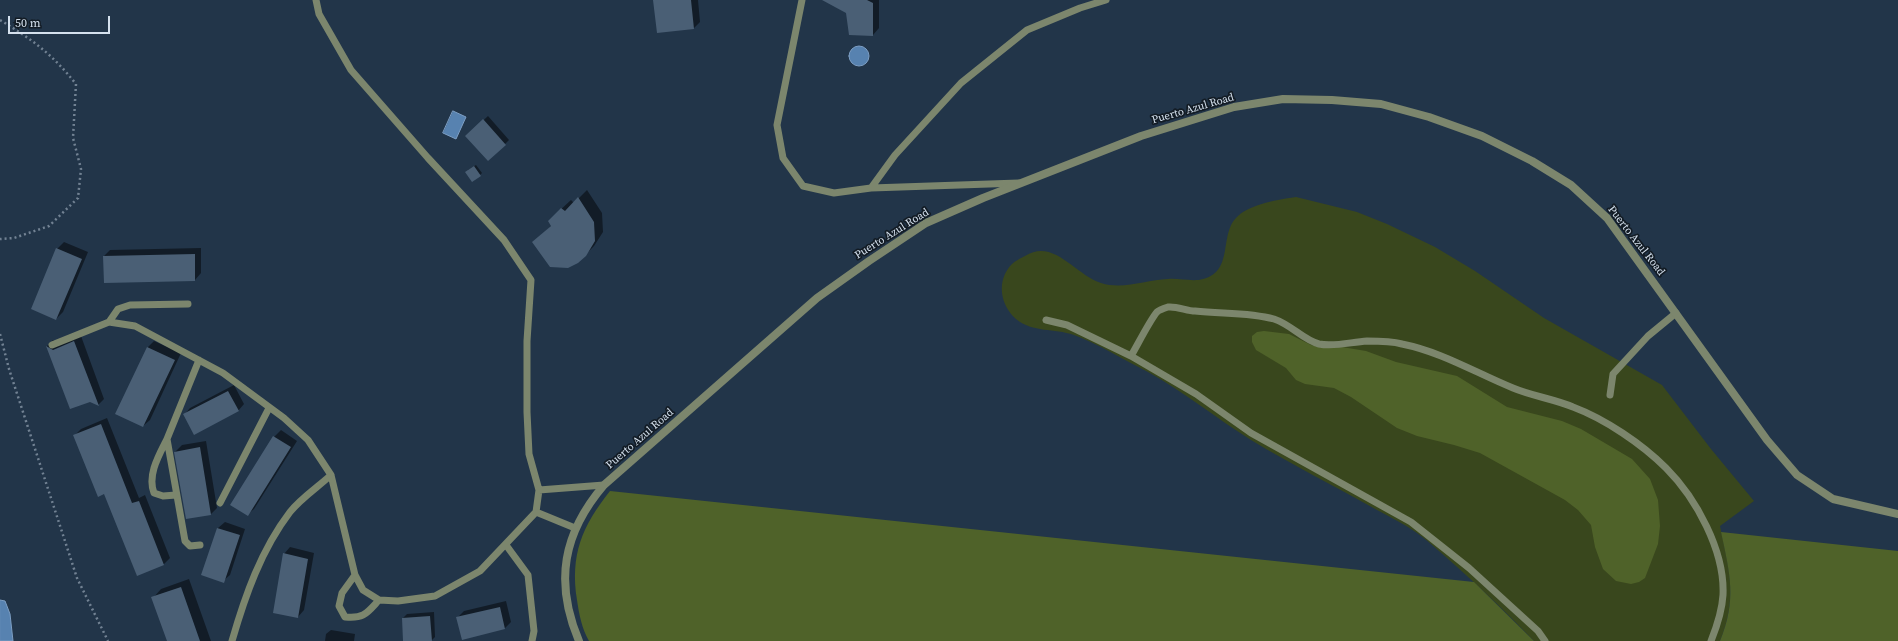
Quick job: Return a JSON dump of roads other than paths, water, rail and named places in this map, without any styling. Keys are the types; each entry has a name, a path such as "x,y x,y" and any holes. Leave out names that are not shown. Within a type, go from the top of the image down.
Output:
{"street":[{"name":"Puerto Azul Road","path":"579,641 570,615 565,583 565,562 575,528 588,505 604,485 817,298 869,260 926,223 1141,136 1234,108 1283,98 1381,104 1429,117 1482,136 1532,161 1571,185 1607,218 1767,440 1797,474 1833,499 1898,514"}],"lane":[{"path":"52,346 109,322 135,326 223,373 284,418 308,440 331,475 355,575 363,590 379,600 398,601 435,596 480,571 536,512 539,490 529,454 527,412 527,342 531,280 504,240 428,158 351,70 319,14 316,0"},
{"path":"802,0 777,125 783,158 804,186 834,193 871,188 1022,183"},
{"path":"871,188 895,155 961,83 1027,30 1080,8 1106,0"},
{"path":"109,322 118,309 130,305 188,304"},
{"path":"1131,356 1158,311 1167,307 1194,311 1247,314 1275,319 1293,327 1307,339 1320,344 1367,341 1402,343 1428,351 1469,367 1513,388 1573,406 1606,423 1634,442 1666,468 1688,495 1707,527 1720,562 1723,594 1720,618 1711,641"},
{"path":"1610,395 1613,374 1648,336 1676,313"},
{"path":"1046,320 1067,325 1131,356 1196,394 1251,433 1411,522 1469,568 1538,631 1545,641"},
{"path":"176,494 163,496 159,495 154,493 151,486 156,462 168,439 199,360"},
{"path":"220,503 269,408"},
{"path":"168,439 185,541 190,546 200,545"},
{"path":"232,641 245,597 266,551 290,512 331,475"},
{"path":"539,490 604,485"},
{"path":"536,512 575,528"},
{"path":"506,545 528,574 534,631 532,641"},
{"path":"355,575 342,594 339,606 345,617 357,618 366,614 379,600"}],"water":[{"path":"859,46 866,49 869,56 866,63 859,66 852,63 849,56 852,49"},
{"path":"453,111 466,117 456,139 443,133"},
{"path":"0,600 5,601 10,614 13,641 0,641"}]}
